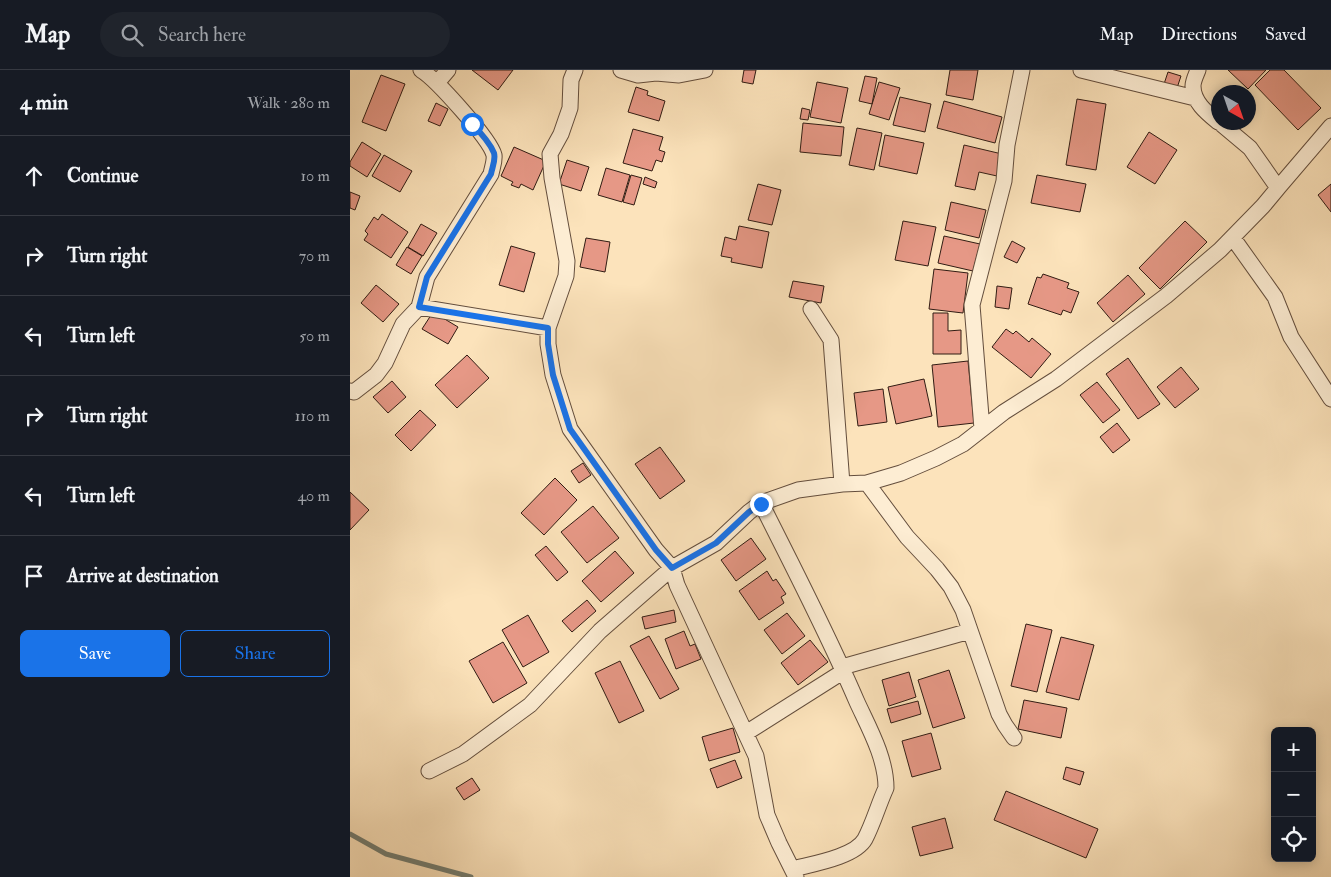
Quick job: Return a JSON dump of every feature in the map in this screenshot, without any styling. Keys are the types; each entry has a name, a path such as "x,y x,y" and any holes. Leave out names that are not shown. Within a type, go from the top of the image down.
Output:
{"street":[{"path":"351,394 376,375 385,363 403,324 419,307 427,277 491,174 494,162 494,154 480,132 437,83 421,70"},
{"path":"437,83 448,70"},
{"path":"576,70 571,80 570,108 550,154 552,178 567,261 566,276 548,328 548,344 553,375 570,429 656,550 672,568 677,585 756,756 768,815 779,843 795,873 853,849 864,840 886,788 886,780 880,757 843,669 761,504"},
{"path":"621,70 638,75 656,72 680,75 705,70"},
{"path":"982,430 972,305 1004,181 1007,145 1022,70"},
{"path":"1081,70 1195,98"},
{"path":"1198,70 1193,85 1195,98 1211,116"},
{"path":"429,771 463,754 530,705 600,631 672,568 716,543 749,512 761,504 798,490 866,483 936,458 964,444 1004,412 1056,379 1166,296 1233,238 1331,126"},
{"path":"1229,130 1250,148 1278,188"},
{"path":"1233,238 1275,297 1291,337 1331,399"},
{"path":"419,307 548,328"},
{"path":"811,309 831,340 842,484"},
{"path":"866,483 907,536 952,587 963,610 999,714 1014,738"},
{"path":"746,733 843,669 970,631"}],"building":[{"path":"472,70 513,70 498,90"},
{"path":"744,70 756,70 753,84 742,82"},
{"path":"950,70 978,70 973,100 946,95"},
{"path":"1228,70 1266,70 1252,85 1244,85"},
{"path":"1270,70 1284,70 1321,108 1298,130 1255,85"},
{"path":"1168,72 1181,76 1177,88 1164,84"},
{"path":"381,75 405,84 386,131 362,122"},
{"path":"865,76 877,78 872,104 859,101"},
{"path":"817,82 848,88 841,123 810,117"},
{"path":"879,82 900,88 889,120 869,114"},
{"path":"636,87 648,91 647,95 665,101 659,121 628,112"},
{"path":"900,97 931,104 925,132 893,125"},
{"path":"1077,99 1106,104 1096,170 1066,165"},
{"path":"944,101 1002,117 995,143 937,128"},
{"path":"436,103 448,109 440,126 428,121"},
{"path":"802,108 810,110 808,120 800,119"},
{"path":"803,123 844,127 841,156 800,152"},
{"path":"857,128 882,133 874,170 849,165"},
{"path":"633,129 663,137 659,150 665,152 662,162 656,160 652,171 623,163"},
{"path":"1149,132 1177,150 1155,184 1127,167"},
{"path":"885,135 924,143 917,174 879,166"},
{"path":"362,142 381,154 367,177 350,166 350,162"},
{"path":"964,145 1002,154 997,176 979,172 975,190 955,186"},
{"path":"514,147 546,161 533,190 521,184 519,188 511,185 513,182 501,176"},
{"path":"384,155 412,171 400,192 372,176"},
{"path":"567,160 589,167 581,191 559,184"},
{"path":"606,168 630,175 622,202 598,195"},
{"path":"631,175 642,178 634,205 623,202"},
{"path":"1037,175 1086,184 1080,212 1031,203"},
{"path":"645,177 657,182 655,188 643,184"},
{"path":"758,184 781,190 772,225 748,220"},
{"path":"1331,184 1331,212 1318,195"},
{"path":"350,192 360,196 355,210 350,208"},
{"path":"951,202 986,210 979,238 945,230"},
{"path":"382,214 408,232 391,258 364,240 368,234 365,231 374,217 378,220"},
{"path":"903,221 936,227 928,266 895,260"},
{"path":"1185,221 1207,242 1160,289 1139,268"},
{"path":"421,224 437,233 423,256 408,247"},
{"path":"739,226 769,232 762,268 731,262 732,258 721,256 725,237 736,240"},
{"path":"944,236 980,244 973,271 938,263"},
{"path":"586,238 610,242 605,272 580,267"},
{"path":"1012,241 1025,248 1017,263 1004,257"},
{"path":"511,246 535,253 524,292 499,285"},
{"path":"407,247 422,256 411,274 396,265"},
{"path":"934,269 968,273 963,313 929,309"},
{"path":"1043,274 1069,283 1067,288 1079,292 1071,313 1063,310 1061,315 1028,304 1037,277 1041,278"},
{"path":"1128,275 1145,294 1113,322 1097,303"},
{"path":"793,281 824,286 821,303 789,297"},
{"path":"376,285 399,304 383,322 361,303"},
{"path":"997,286 1012,288 1009,309 995,307"},
{"path":"433,312 458,327 448,344 422,329"},
{"path":"933,313 948,313 948,331 961,330 961,354 933,354"},
{"path":"1006,329 1013,334 1016,331 1029,342 1032,338 1051,354 1031,378 992,347"},
{"path":"467,355 489,378 457,408 435,385"},
{"path":"1128,358 1160,404 1138,419 1106,374"},
{"path":"968,361 974,423 938,427 932,365"},
{"path":"1181,367 1199,389 1175,408 1157,387"},
{"path":"924,379 932,416 896,424 888,387"},
{"path":"392,381 406,397 388,413 373,397"},
{"path":"1097,382 1120,410 1103,423 1080,395"},
{"path":"883,389 887,422 858,426 854,393"},
{"path":"420,410 436,425 411,451 395,435"},
{"path":"1117,423 1130,440 1113,453 1100,437"},
{"path":"660,447 685,481 660,499 635,464"},
{"path":"583,463 591,475 579,483 571,471"},
{"path":"555,478 577,500 544,535 521,513"},
{"path":"350,492 369,510 350,530"},
{"path":"593,506 619,538 587,563 561,532"},
{"path":"751,538 766,559 736,581 721,560"},
{"path":"546,546 568,572 557,581 535,555"},
{"path":"615,551 634,573 601,602 582,581"},
{"path":"767,571 773,581 776,579 786,594 781,597 784,603 759,620 739,591"},
{"path":"587,600 596,611 572,632 562,621"},
{"path":"674,610 676,622 645,629 642,617"},
{"path":"787,613 805,636 782,654 764,630"},
{"path":"528,615 549,652 523,667 502,630"},
{"path":"1026,624 1052,630 1037,692 1011,686"},
{"path":"684,631 690,646 695,644 701,659 676,669 665,639"},
{"path":"649,636 679,689 660,699 630,646"},
{"path":"1061,637 1094,645 1079,700 1046,692"},
{"path":"810,640 828,662 798,685 781,663"},
{"path":"503,642 527,683 493,703 469,661"},
{"path":"620,661 644,711 619,723 595,673"},
{"path":"949,670 965,718 933,728 918,680"},
{"path":"909,672 916,697 889,706 882,680"},
{"path":"1024,700 1067,708 1061,738 1018,729"},
{"path":"918,701 921,714 891,723 887,709"},
{"path":"733,728 740,752 709,761 702,737"},
{"path":"931,733 941,769 912,777 902,741"},
{"path":"735,760 742,778 717,788 710,769"},
{"path":"1066,767 1084,772 1080,785 1063,779"},
{"path":"472,778 480,790 464,800 456,788"},
{"path":"1006,791 1098,829 1086,858 994,820"},
{"path":"945,818 953,848 920,856 912,827"}],"waterway":[{"path":"350,834 386,854 471,877"}],"route":[{"path":"472,124 480,132 494,154 491,174 427,277 419,307 548,328 548,344 553,375 570,429 656,550 672,568 716,543 749,512 761,504"}]}
